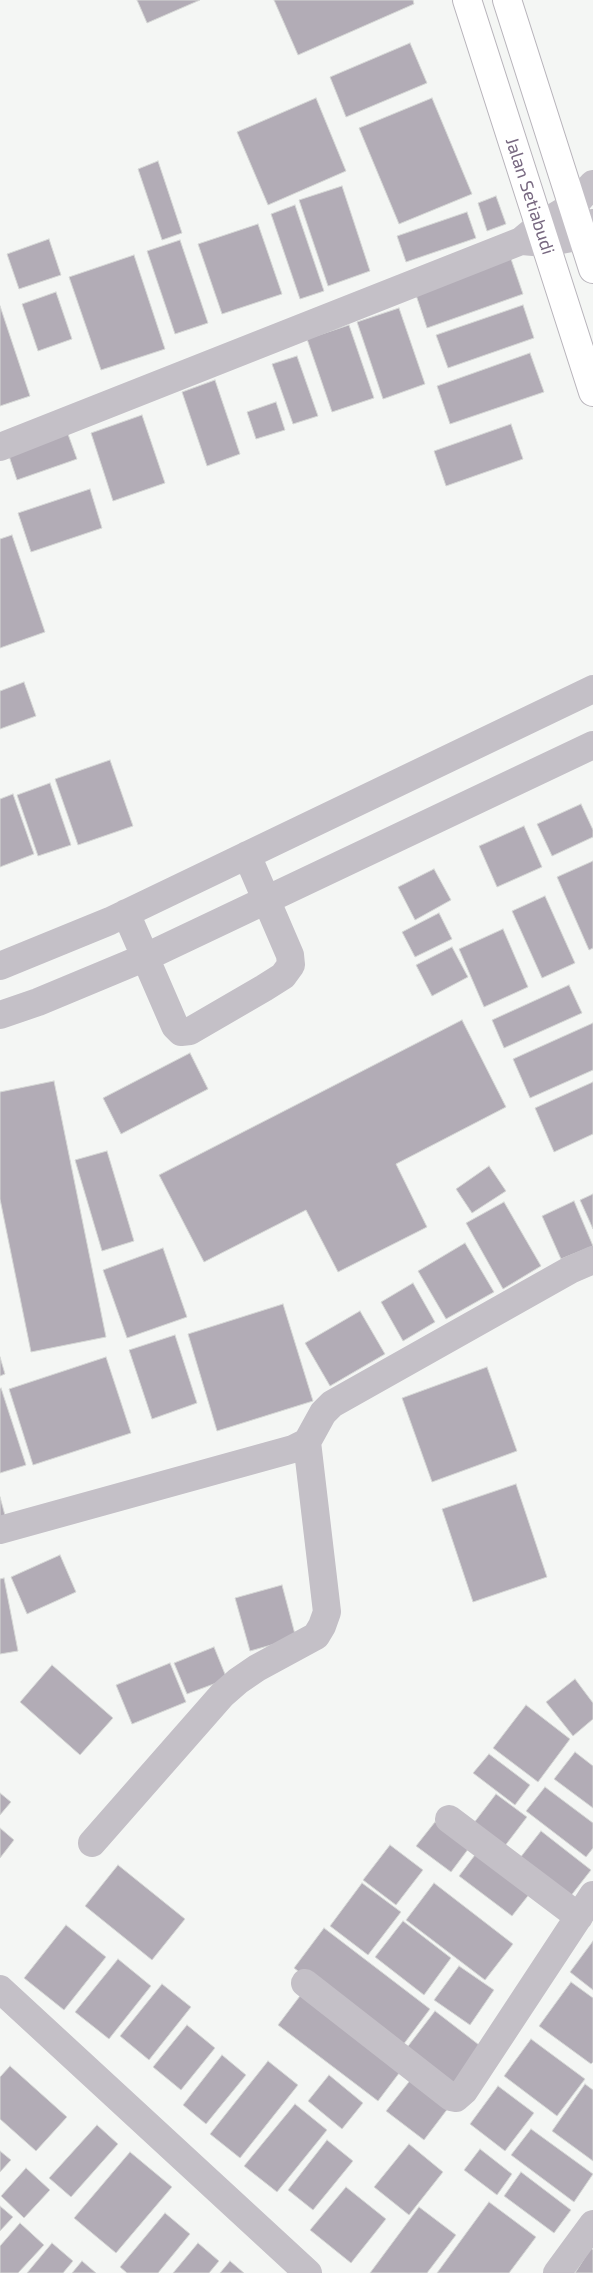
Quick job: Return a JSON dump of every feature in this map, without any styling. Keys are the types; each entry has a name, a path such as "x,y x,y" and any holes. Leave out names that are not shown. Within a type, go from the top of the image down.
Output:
{"main road":[{"name":"Jalan Setiabudi","path":"467,0 535,236 593,392"},
{"path":"507,0 583,222 593,269"}],"street":[{"path":"0,447 535,236 583,222 593,184"},
{"path":"0,966 126,913 593,689"},
{"path":"0,1015 38,1002 146,957 593,746"},
{"path":"126,913 175,1026 181,1032 190,1031 271,984 283,976 291,965 290,954 247,855"},
{"path":"0,1530 293,1450 307,1442 323,1413 332,1404 570,1270 593,1260"},
{"path":"92,1843 222,1695 257,1668 316,1636 322,1626 327,1612 307,1442"},
{"path":"305,1983 451,2097 456,2098 464,2091 586,1906 449,1819"},
{"path":"0,1989 308,2273"},
{"path":"558,2273 593,2224"}],"building":[{"path":"137,0 200,0 147,23"},
{"path":"274,0 413,0 414,4 298,55"},
{"path":"410,43 427,83 346,117 330,77"},
{"path":"316,98 346,171 268,205 237,132"},
{"path":"432,98 472,194 399,224 359,128"},
{"path":"158,161 182,233 162,240 138,169"},
{"path":"342,186 370,271 328,286 299,200"},
{"path":"496,196 506,224 487,231 478,203"},
{"path":"295,205 324,291 300,299 271,214"},
{"path":"467,212 476,238 406,262 397,236"},
{"path":"258,224 282,294 222,314 198,244"},
{"path":"49,239 61,275 19,289 7,254"},
{"path":"180,240 208,323 175,334 147,251"},
{"path":"134,255 165,349 101,370 69,277"},
{"path":"510,256 523,294 427,328 414,289"},
{"path":"56,292 72,339 38,351 22,304"},
{"path":"523,305 534,338 448,368 436,335"},
{"path":"0,306 30,396 0,406"},
{"path":"399,308 425,384 383,399 357,322"},
{"path":"349,325 374,398 332,412 307,339"},
{"path":"530,353 544,392 450,424 437,386"},
{"path":"297,356 318,416 293,424 272,364"},
{"path":"215,380 240,454 207,466 182,392"},
{"path":"276,402 285,430 256,439 247,412"},
{"path":"142,415 165,483 113,501 91,433"},
{"path":"511,424 523,459 446,486 434,451"},
{"path":"65,426 77,459 17,480 6,447"},
{"path":"90,489 102,528 31,552 18,513"},
{"path":"12,535 45,632 0,648 0,539"},
{"path":"24,682 36,716 0,729 0,691"},
{"path":"110,760 133,826 78,845 55,779"},
{"path":"50,783 71,845 38,856 17,795"},
{"path":"13,794 34,854 0,867 0,799"},
{"path":"581,804 593,830 593,837 552,856 537,824"},
{"path":"524,826 542,867 497,887 479,846"},
{"path":"593,861 593,948 589,950 557,877"},
{"path":"434,869 451,900 415,920 398,887"},
{"path":"545,896 575,963 542,978 512,911"},
{"path":"439,913 452,939 415,957 402,932"},
{"path":"503,929 528,987 484,1007 459,949"},
{"path":"452,947 468,977 432,996 416,965"},
{"path":"569,985 582,1013 504,1048 492,1020"},
{"path":"462,1020 506,1107 396,1164 427,1227 338,1272 306,1210 204,1262 159,1175"},
{"path":"593,1023 593,1070 530,1098 513,1059"},
{"path":"190,1053 208,1089 121,1134 103,1098"},
{"path":"54,1081 106,1337 31,1352 0,1199 0,1092"},
{"path":"593,1082 593,1134 554,1152 535,1108"},
{"path":"107,1151 134,1241 102,1251 75,1160"},
{"path":"489,1166 506,1191 472,1213 456,1189"},
{"path":"593,1194 593,1229 580,1200"},
{"path":"574,1201 593,1246 561,1259 542,1216"},
{"path":"504,1202 541,1266 503,1289 466,1223"},
{"path":"465,1243 494,1292 446,1319 418,1271"},
{"path":"163,1248 187,1317 127,1338 103,1270"},
{"path":"413,1283 435,1322 403,1341 381,1302"},
{"path":"283,1304 313,1401 217,1431 188,1334"},
{"path":"360,1311 385,1354 330,1386 305,1343"},
{"path":"175,1335 197,1403 152,1419 129,1350"},
{"path":"0,1357 5,1374 0,1376"},
{"path":"106,1357 131,1433 33,1465 9,1389"},
{"path":"487,1367 517,1451 432,1482 402,1398"},
{"path":"0,1389 26,1465 0,1473"},
{"path":"516,1484 547,1577 473,1602 442,1509"},
{"path":"0,1497 6,1519 0,1521"},
{"path":"60,1555 76,1592 27,1614 11,1577"},
{"path":"4,1578 18,1651 0,1654 0,1579"},
{"path":"282,1585 296,1638 250,1651 235,1598"},
{"path":"214,1647 227,1679 187,1694 174,1663"},
{"path":"170,1663 186,1702 132,1724 116,1685"},
{"path":"52,1665 113,1718 80,1755 20,1702"},
{"path":"575,1679 593,1703 593,1719 573,1736 546,1702"},
{"path":"526,1705 570,1739 538,1782 493,1748"},
{"path":"575,1752 593,1766 593,1808 554,1779"},
{"path":"489,1754 530,1785 515,1805 473,1773"},
{"path":"545,1787 593,1823 593,1848 586,1857 526,1811"},
{"path":"0,1793 11,1802 0,1815"},
{"path":"496,1794 527,1817 501,1851 470,1828"},
{"path":"435,1822 469,1848 451,1872 416,1846"},
{"path":"0,1828 14,1840 0,1858"},
{"path":"541,1831 591,1870 566,1902 516,1863"},
{"path":"390,1845 423,1870 396,1905 363,1880"},
{"path":"478,1851 531,1892 512,1916 459,1876"},
{"path":"118,1865 185,1919 152,1960 85,1906"},
{"path":"362,1883 401,1912 368,1955 330,1926"},
{"path":"434,1883 513,1944 485,1980 406,1920"},
{"path":"403,1921 451,1958 424,1995 375,1957"},
{"path":"66,1925 106,1957 64,2010 24,1978"},
{"path":"324,1928 430,2009 400,2049 294,1968"},
{"path":"593,1941 593,1990 570,1972"},
{"path":"118,1959 151,1986 109,2039 75,2012"},
{"path":"459,1966 494,1990 470,2025 434,2000"},
{"path":"571,1982 593,1998 593,2062 591,2064 539,2026"},
{"path":"162,1984 191,2007 149,2060 120,2036"},
{"path":"303,1992 403,2068 378,2101 278,2025"},
{"path":"435,2011 483,2048 450,2091 402,2054"},
{"path":"187,2025 215,2048 181,2090 153,2067"},
{"path":"531,2039 585,2079 557,2116 504,2076"},
{"path":"222,2055 246,2075 206,2124 183,2105"},
{"path":"268,2061 298,2085 240,2158 210,2134"},
{"path":"10,2066 67,2117 36,2151 0,2119 0,2077"},
{"path":"329,2075 363,2103 342,2129 308,2101"},
{"path":"412,2078 449,2107 424,2140 386,2111"},
{"path":"585,2084 593,2090 593,2161 552,2131"},
{"path":"498,2086 534,2113 505,2151 470,2124"},
{"path":"295,2104 327,2130 277,2192 244,2166"},
{"path":"97,2125 118,2144 71,2197 49,2178"},
{"path":"531,2129 593,2174 574,2202 511,2155"},
{"path":"327,2140 353,2161 313,2210 288,2190"},
{"path":"409,2144 443,2172 409,2215 374,2187"},
{"path":"480,2149 512,2174 497,2195 464,2170"},
{"path":"0,2151 11,2160 0,2172"},
{"path":"130,2152 172,2187 116,2253 74,2218"},
{"path":"26,2168 50,2190 24,2218 1,2196"},
{"path":"521,2172 571,2210 554,2233 504,2196"},
{"path":"346,2187 386,2219 351,2263 310,2230"},
{"path":"489,2202 536,2237 509,2273 437,2273"},
{"path":"0,2206 13,2217 0,2231"},
{"path":"419,2207 456,2235 427,2273 370,2273"},
{"path":"165,2213 190,2234 158,2273 127,2273 120,2267"},
{"path":"20,2223 44,2245 18,2273 0,2273 0,2246"},
{"path":"52,2243 73,2261 63,2273 27,2273"},
{"path":"198,2243 219,2261 209,2273 173,2273"},
{"path":"591,2248 593,2250 593,2273 575,2273"},
{"path":"82,2261 96,2273 72,2273"},
{"path":"230,2261 244,2273 220,2273"}]}
